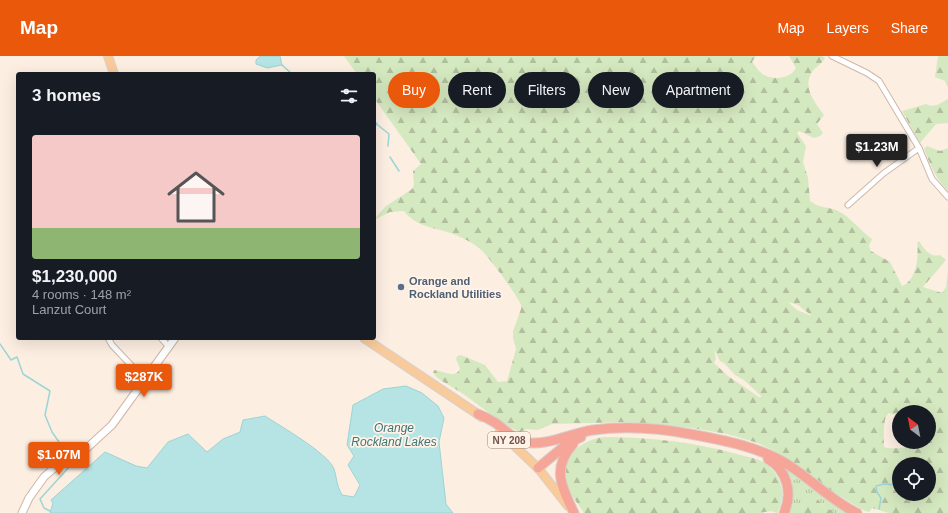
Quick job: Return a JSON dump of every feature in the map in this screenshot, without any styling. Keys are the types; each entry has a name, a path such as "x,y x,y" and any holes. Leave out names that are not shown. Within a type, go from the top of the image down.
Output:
{"highway":[{"path":"478,414 494,422 514,438 526,442 543,442 603,429 650,429 688,433 737,444 780,460 838,502 857,513"},
{"path":"538,468 567,444 582,434 613,432 667,434 713,441 758,454 776,465 786,479 788,498 784,513"},
{"path":"574,513 561,485 560,468 564,456 582,434"}],"main road":[{"path":"108,56 113,72"},
{"name":"NY 208","path":"367,340 478,414 500,432 538,468 574,513"}],"street":[{"path":"832,56 867,73 879,81 919,148 932,179 948,196"},
{"path":"848,205 892,167 919,148"},
{"path":"109,340 112,345 145,380"},
{"path":"163,340 169,347"},
{"path":"22,513 29,498 44,477 53,469 95,442 112,425 174,340"}],"green space":[{"path":"344,56 756,56 752,62 760,72 769,77 779,78 789,75 796,68 789,56 822,56 825,58 812,72 808,84 811,95 824,115 817,124 823,133 814,138 799,131 797,133 806,146 803,162 808,178 810,201 817,205 834,209 843,214 872,239 869,246 871,251 890,262 902,286 911,279 916,268 917,243 919,241 925,250 930,254 936,256 940,255 946,260 923,287 942,293 946,287 948,270 948,513 889,513 872,508 869,512 863,510 833,492 774,451 758,443 727,434 692,428 628,422 552,424 538,430 527,429 520,432 504,423 439,379 433,372 435,370 455,374 460,369 456,359 457,356 461,355 485,365 498,382 507,381 516,349 513,331 521,305 495,266 479,248 472,243 451,233 422,224 410,217 404,211 390,212 376,219 376,217 386,206 412,189 414,185 413,171 421,164 376,101 376,72 356,72","holes":["788,302 798,305 812,316 797,310","714,349 720,361 724,363 735,375 744,380 762,397 759,397 728,376 714,363 716,359"]},
{"path":"938,56 948,56 948,88 945,81 935,77"},
{"path":"948,99 948,123 936,124 920,143 902,111 926,104 931,106 937,105"},
{"path":"927,146 940,151 948,148 948,191 931,166 924,149"},
{"path":"604,437 655,439 688,443 760,460 776,474 779,480 782,493 780,507 777,513 771,511 759,513 584,513 571,495 564,479 566,461 578,448 595,439"},
{"path":"785,468 847,513 834,513 832,510 826,509 817,498 803,506 801,513 789,513 792,501 792,490 790,479"},
{"path":"815,496 826,509 833,510 834,513 801,513 804,501"}],"water":[{"path":"260,56 280,56 282,65 267,68 256,64 256,60"},
{"name":"Orange Rockland Lakes","path":"406,386 422,393 438,406 444,418 439,442 446,504 453,513 50,513 53,503 51,500 105,452 136,466 147,468 168,442 188,434 207,452 223,439 240,432 243,420 265,416 303,440 323,455 334,469 342,495 354,497 360,485 348,465 354,456 347,445 353,405 383,389"}],"waterway":[{"path":"282,65 290,72"},
{"path":"376,124 389,134 388,146"},
{"path":"390,157 399,171"},
{"path":"0,344 11,360 17,357 23,374 50,391 45,415 52,432 68,455"},
{"path":"50,511 44,508 40,499 71,465 70,462"},
{"path":"879,509 881,498 877,492 876,486 884,484 892,485"}],"place":[{"name":"Orange and Rockland Utilities","path":"401,287"}]}
